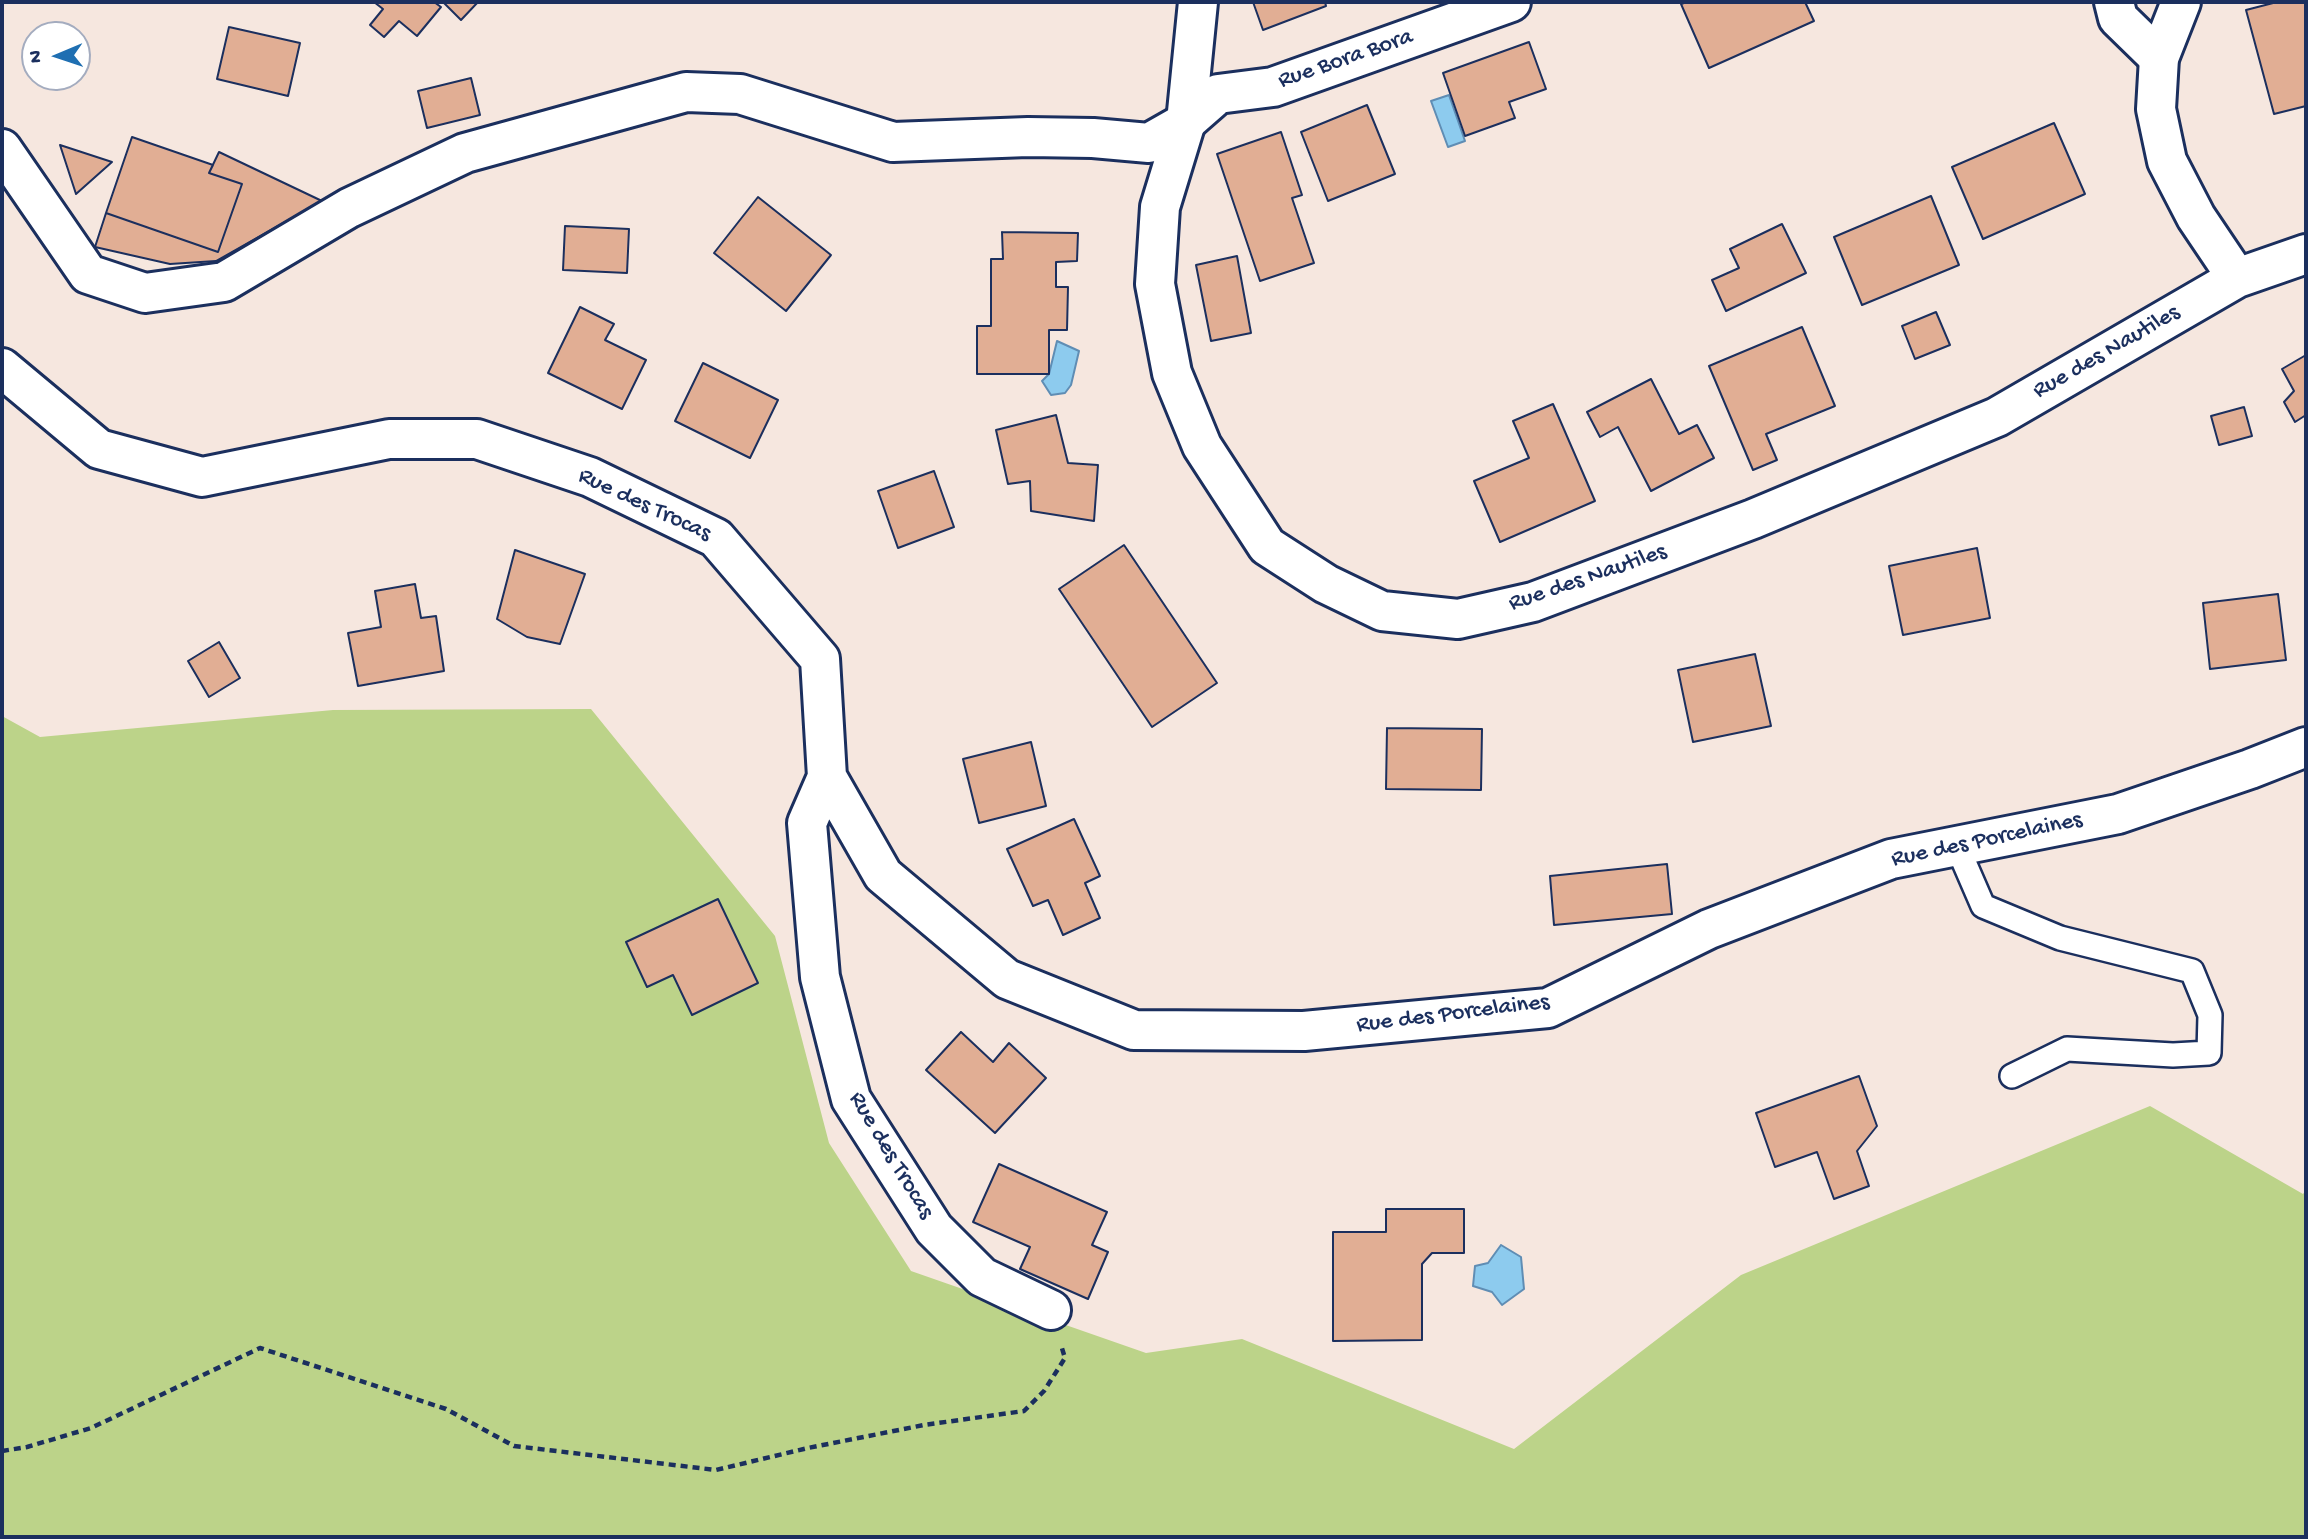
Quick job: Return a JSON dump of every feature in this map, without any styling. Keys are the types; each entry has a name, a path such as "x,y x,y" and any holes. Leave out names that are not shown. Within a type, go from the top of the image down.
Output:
{"street":[{"name":"Rue des Nautiles","path":"1198,2 1185,122 1160,206 1155,284 1172,373 1202,446 1267,546 1326,584 1382,611 1458,619 1533,602 1753,519 1997,417 2237,278 2306,254"},
{"name":"Rue Bora Bora","path":"1185,122 1218,94 1273,87 1511,2"},
{"path":"2113,2 2118,18 2159,58"},
{"path":"2181,2 2159,58 2156,109 2167,162 2196,217 2237,278"},
{"path":"2,149 88,274 145,293 224,282 349,208 465,153 686,92 740,94 893,142 1028,137 1093,138 1149,143 1185,122"},
{"name":"Rue des Trocas","path":"2,369 99,449 202,477 389,439 477,439 590,477 716,538 820,659 827,776 807,823 820,976 851,1099 934,1229 982,1277 1051,1310"},
{"name":"Rue des Porcelaines","path":"827,776 883,875 1007,979 1134,1030 1304,1031 1548,1008 1709,929 1891,859 2118,814 2306,747"}],"lane":[{"path":"1957,846 1983,906 2060,939 2192,971 2210,1015 2208,1053 2174,1055 2067,1049 2012,1076"}],"path":[{"path":"2,1451 27,1447 91,1428 260,1348 446,1409 513,1446 716,1470 898,1430 1024,1411 1044,1391 1065,1357 1051,1310"}],"green space":[{"path":"591,709 775,936 829,1143 911,1271 1146,1353 1242,1339 1514,1449 1741,1275 2150,1106 2303,1194 2306,1190 2306,1537 2,1537 2,716 40,737 333,710"}],"water":[{"path":"1449,95 1465,141 1448,147 1431,101"},
{"path":"1057,341 1079,351 1071,385 1065,393 1051,395 1042,381 1049,374"},
{"path":"1501,1245 1521,1257 1524,1289 1502,1305 1492,1292 1473,1286 1475,1266 1488,1263"}],"building":[{"path":"374,2 434,2 441,7 417,36 399,21 384,37 370,25 383,9"},
{"path":"443,2 478,2 461,20"},
{"path":"1253,2 1325,2 1326,6 1263,30"},
{"path":"1805,2 1814,21 1709,68 1681,4"},
{"path":"2277,2 2306,2 2306,106 2274,114 2246,10"},
{"path":"229,27 300,43 288,96 217,79"},
{"path":"1529,42 1546,89 1509,102 1515,118 1465,136 1443,73"},
{"path":"471,78 480,115 427,128 418,91"},
{"path":"1367,105 1395,174 1328,201 1301,132"},
{"path":"2054,123 2085,194 1983,239 1952,167"},
{"path":"1281,132 1302,195 1292,198 1314,263 1260,281 1217,154"},
{"path":"132,137 213,165 209,173 242,184 218,252 106,213"},
{"path":"60,145 112,162 76,194"},
{"path":"219,152 322,201 216,261 170,264 95,247 106,213 218,252 242,184 209,173"},
{"path":"1931,196 1959,265 1862,305 1834,237"},
{"path":"758,197 831,255 786,311 714,253"},
{"path":"1782,224 1806,273 1726,311 1712,280 1739,268 1730,249"},
{"path":"565,226 629,229 627,273 563,270"},
{"path":"1002,232 1078,233 1077,261 1056,262 1056,287 1068,287 1067,330 1049,330 1049,374 977,374 977,326 991,326 991,259 1003,259"},
{"path":"1237,256 1251,333 1211,341 1196,265"},
{"path":"580,307 614,324 605,340 646,360 622,409 548,373"},
{"path":"1936,312 1950,345 1915,359 1902,326"},
{"path":"1802,327 1835,406 1766,434 1777,460 1753,470 1709,366"},
{"path":"2306,355 2306,415 2295,422 2284,402 2294,391 2282,369"},
{"path":"703,363 778,400 750,458 675,421"},
{"path":"1651,379 1679,434 1697,425 1714,458 1651,491 1618,427 1600,437 1587,412"},
{"path":"1553,404 1595,501 1500,542 1474,481 1529,458 1513,421"},
{"path":"2244,407 2252,436 2219,445 2211,416"},
{"path":"1056,415 1068,463 1098,465 1094,521 1031,511 1030,481 1008,484 996,430"},
{"path":"934,471 954,527 898,548 878,491"},
{"path":"1124,545 1217,683 1152,727 1059,589"},
{"path":"1977,548 1990,618 1903,635 1889,566"},
{"path":"515,550 585,574 560,644 527,637 497,619"},
{"path":"415,584 421,618 436,616 444,671 358,686 348,633 381,627 375,591"},
{"path":"2278,594 2286,660 2210,669 2203,603"},
{"path":"219,642 240,678 209,697 188,661"},
{"path":"1755,654 1771,726 1693,742 1678,670"},
{"path":"1387,728 1482,729 1481,790 1386,789"},
{"path":"1031,742 1046,806 979,823 963,759"},
{"path":"1074,819 1100,876 1085,883 1100,918 1063,935 1048,900 1033,906 1007,849"},
{"path":"1667,864 1672,914 1554,925 1550,876"},
{"path":"718,899 758,983 692,1015 673,975 647,987 626,942"},
{"path":"961,1032 993,1062 1009,1043 1046,1078 995,1133 926,1070"},
{"path":"1859,1076 1877,1126 1857,1151 1869,1186 1834,1199 1817,1152 1775,1167 1756,1113"},
{"path":"999,1164 1107,1212 1092,1245 1108,1252 1088,1299 1020,1269 1030,1247 973,1222"},
{"path":"1386,1209 1464,1209 1464,1253 1432,1253 1422,1264 1422,1340 1333,1341 1333,1232 1386,1232"}]}
